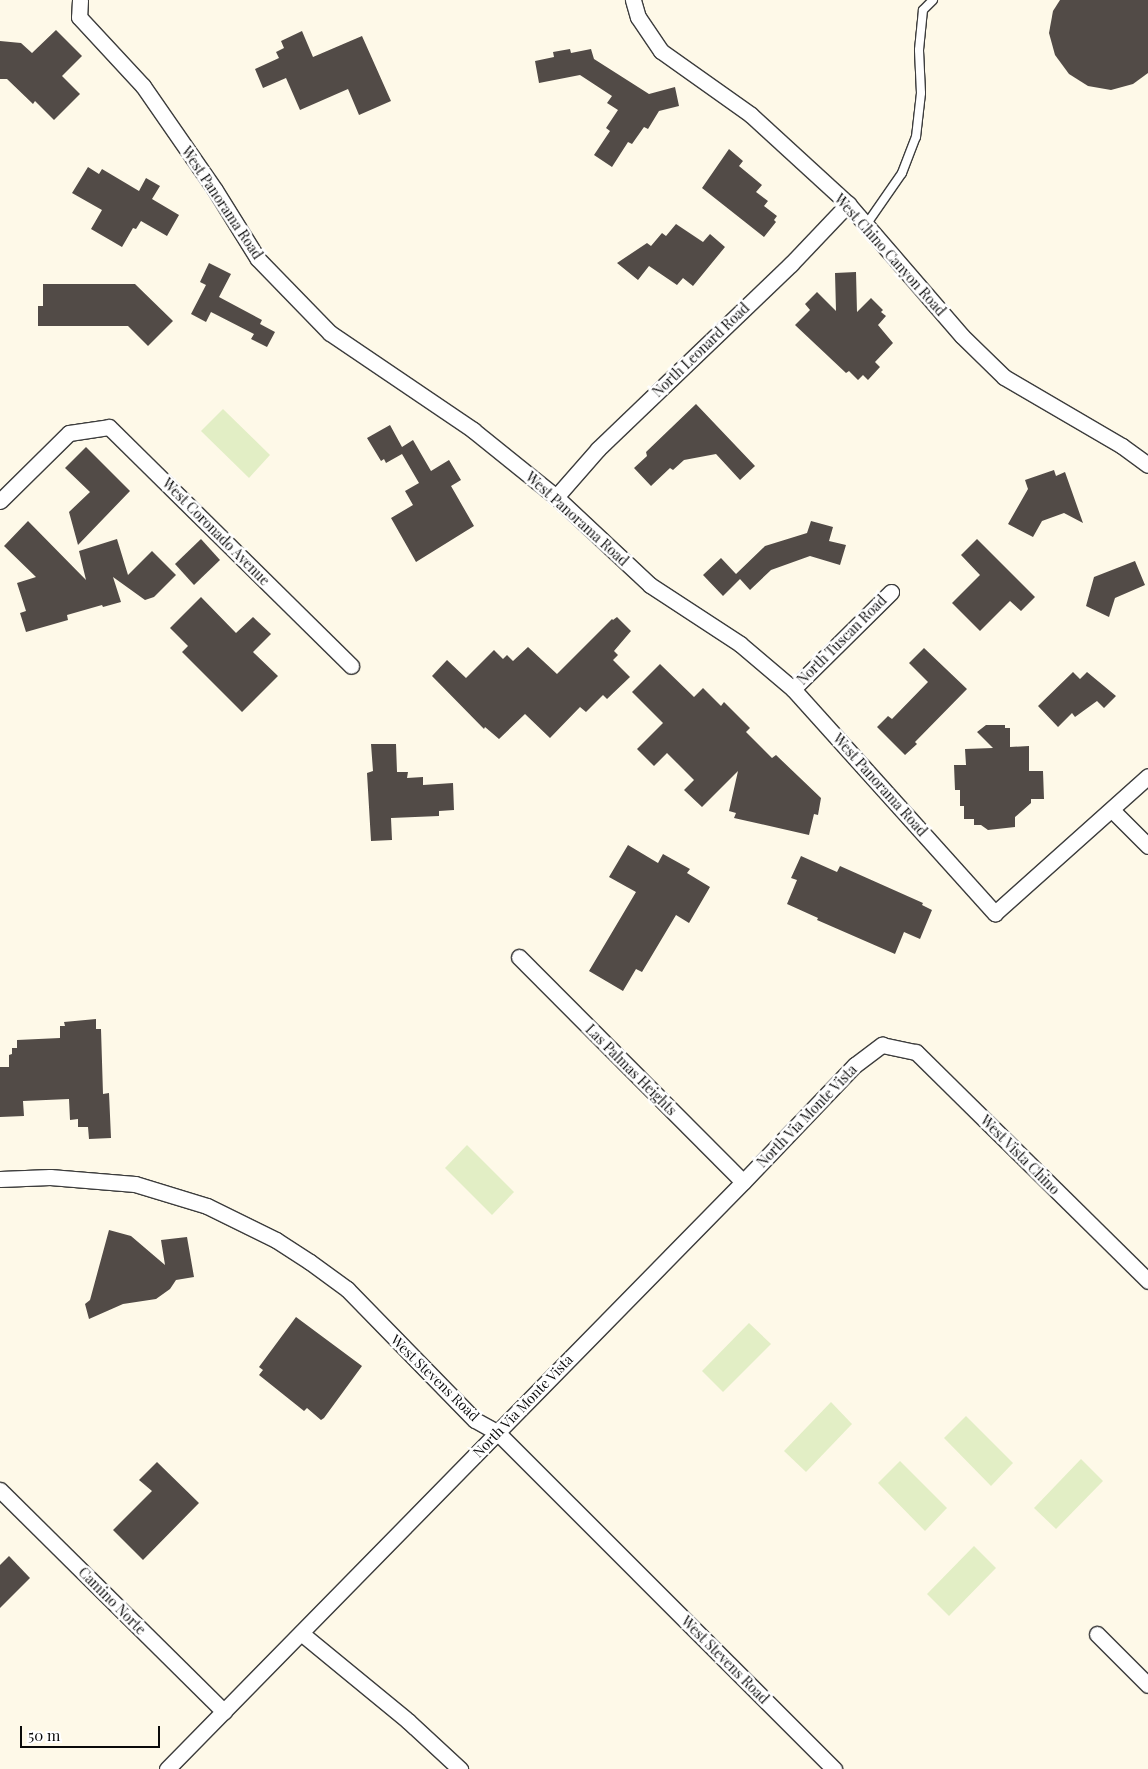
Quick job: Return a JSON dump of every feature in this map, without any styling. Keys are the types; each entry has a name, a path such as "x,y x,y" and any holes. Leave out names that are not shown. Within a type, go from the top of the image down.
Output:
{"street":[{"name":"West Panorama Road","path":"80,0 79,17 142,86 215,190 258,259 330,333 473,430 556,498 650,585 740,644 792,689 995,913 1112,810"},
{"name":"West Chino Canyon Road","path":"633,0 638,17 661,51 751,115 848,204 962,336 1004,377 1122,446 1148,466"},
{"name":"North Leonard Road","path":"556,498 598,449 791,264 848,204"},
{"name":"West Coronado Avenue","path":"0,501 69,433 109,427 351,666"},
{"name":"North Tuscan Road","path":"792,689 891,592"},
{"path":"1148,776 1112,810 1148,846"},
{"name":"Las Palmas Heights","path":"519,957 743,1182"},
{"name":"North Via Monte Vista","path":"167,1769 743,1182 855,1065 882,1045"},
{"name":"West Vista Chino","path":"882,1045 916,1052 1148,1281"},
{"name":"West Stevens Road","path":"0,1179 50,1177 135,1184 207,1206 276,1240 347,1289 475,1420 497,1432 834,1769"},
{"name":"Camino Norte","path":"0,1490 224,1712"},
{"path":"301,1633 408,1721 460,1769"},
{"path":"1096,1634 1148,1685"}],"lane":[{"path":"866,225 902,173 916,137 921,93 919,50 922,20 924,10 933,0"}],"green space":[{"path":"223,409 270,455 249,478 201,431"},
{"path":"467,1145 514,1192 492,1215 445,1168"},
{"path":"749,1323 771,1344 723,1392 702,1371"},
{"path":"831,1402 852,1424 806,1472 784,1451"},
{"path":"966,1416 1013,1463 991,1486 944,1438"},
{"path":"1081,1459 1103,1481 1056,1529 1034,1508"},
{"path":"900,1461 947,1508 925,1531 878,1483"},
{"path":"974,1546 996,1568 949,1616 927,1594"}],"building":[{"path":"1060,0 1148,0 1148,73 1133,84 1111,90 1088,86 1069,74 1055,55 1049,33 1053,11"},
{"path":"56,30 82,56 62,76 80,94 54,120 35,101 33,104 7,79 0,79 0,41 21,43 32,53"},
{"path":"302,31 313,57 362,36 391,101 359,115 348,89 300,110 286,78 263,88 255,69 279,58 276,52 284,48 281,41"},
{"path":"570,49 571,53 591,49 594,59 649,94 675,87 679,106 659,111 648,129 644,127 632,144 628,142 612,167 594,155 610,131 606,128 618,110 607,103 612,96 580,75 539,83 535,61 554,57 553,52"},
{"path":"729,149 743,161 739,166 762,185 756,192 768,201 764,206 777,216 774,220 776,222 764,237 702,188"},
{"path":"88,167 99,174 102,169 139,191 146,178 160,186 152,199 179,215 167,236 141,221 136,229 133,228 122,247 91,229 102,210 72,193"},
{"path":"676,224 703,242 710,234 725,247 693,286 683,278 677,285 649,266 638,280 617,263 647,243 651,246 662,233 666,236"},
{"path":"209,263 231,274 219,297 262,320 260,324 275,332 267,347 251,339 254,334 211,312 206,322 191,314 206,285 200,282"},
{"path":"856,272 857,312 871,298 883,310 881,312 886,316 878,325 893,343 875,362 880,367 868,380 863,375 858,380 849,371 846,373 795,325 810,310 805,304 817,292 836,311 835,273"},
{"path":"43,284 135,284 173,321 148,346 128,326 38,326 38,306 43,306"},
{"path":"696,404 755,466 740,480 716,454 684,460 673,470 670,468 651,486 634,468 647,456 646,452"},
{"path":"390,425 402,447 413,440 431,471 449,460 461,480 451,486 474,526 416,562 391,518 413,505 405,491 419,483 402,454 386,463 384,459 381,461 367,438"},
{"path":"86,447 130,491 78,545 69,512 90,492 65,468"},
{"path":"1054,470 1056,476 1065,472 1083,523 1064,513 1042,521 1033,537 1008,524 1028,489 1025,480"},
{"path":"28,521 86,580 79,551 117,539 128,575 152,551 176,575 154,597 145,600 113,577 121,602 103,607 102,605 67,615 68,620 26,632 20,613 26,611 17,583 36,577 4,546"},
{"path":"811,521 833,527 829,541 846,545 840,565 810,556 771,570 750,590 740,579 723,596 703,575 721,558 736,574 765,546 807,533"},
{"path":"201,539 220,560 194,585 175,564"},
{"path":"977,539 1035,597 1021,611 1010,601 980,631 952,603 980,575 961,555"},
{"path":"1135,561 1145,585 1115,598 1109,617 1086,606 1094,577"},
{"path":"201,597 236,633 253,617 271,634 253,652 278,676 242,712 182,652 188,646 170,628"},
{"path":"617,617 631,631 614,651 618,655 613,660 630,677 607,699 603,695 586,712 580,707 550,738 525,714 499,739 485,727 484,729 432,676 447,660 466,678 494,650 503,659 507,655 513,661 528,647 557,674 612,619"},
{"path":"924,648 967,689 915,742 917,744 905,755 877,727 888,716 892,719 928,682 909,663"},
{"path":"660,664 694,697 703,688 721,706 724,702 750,728 746,732 772,758 776,755 821,798 818,815 814,814 809,835 734,818 736,813 729,811 738,771 702,807 684,790 694,780 667,753 654,766 637,749 663,723 632,692"},
{"path":"1073,672 1080,679 1087,672 1116,696 1104,708 1097,701 1075,717 1072,713 1058,727 1038,706"},
{"path":"986,725 1005,725 1005,728 1010,728 1010,747 1029,746 1029,771 1043,771 1044,799 1031,799 1031,803 1015,817 1015,827 988,830 981,825 974,825 974,819 964,819 964,806 960,806 960,790 955,790 954,765 966,765 965,749 993,748 977,732"},
{"path":"371,744 396,744 397,772 408,772 407,778 423,777 423,785 453,783 454,810 439,811 439,816 391,818 392,840 371,841 367,773 373,771"},
{"path":"628,845 658,863 663,854 690,869 687,873 710,887 689,923 676,915 642,972 636,969 623,991 589,971 636,892 609,877"},
{"path":"801,856 837,872 840,866 923,903 922,905 932,910 920,939 904,932 895,954 817,920 818,918 787,904 797,880 791,878"},
{"path":"96,1019 96,1029 101,1029 103,1094 109,1093 111,1138 89,1139 88,1127 78,1127 78,1119 70,1120 69,1099 23,1101 24,1116 0,1117 0,1067 9,1067 9,1055 12,1054 12,1048 17,1048 17,1040 60,1038 60,1026 65,1026 64,1022"},
{"path":"109,1230 131,1236 165,1265 161,1240 187,1237 194,1277 176,1280 170,1289 156,1299 123,1304 89,1319 85,1304 90,1300"},
{"path":"296,1317 362,1366 321,1420 307,1408 304,1411 259,1375 263,1370 259,1367"},
{"path":"157,1462 199,1503 143,1560 113,1530 152,1491 139,1480"},
{"path":"9,1556 30,1578 0,1608 0,1565"}]}
